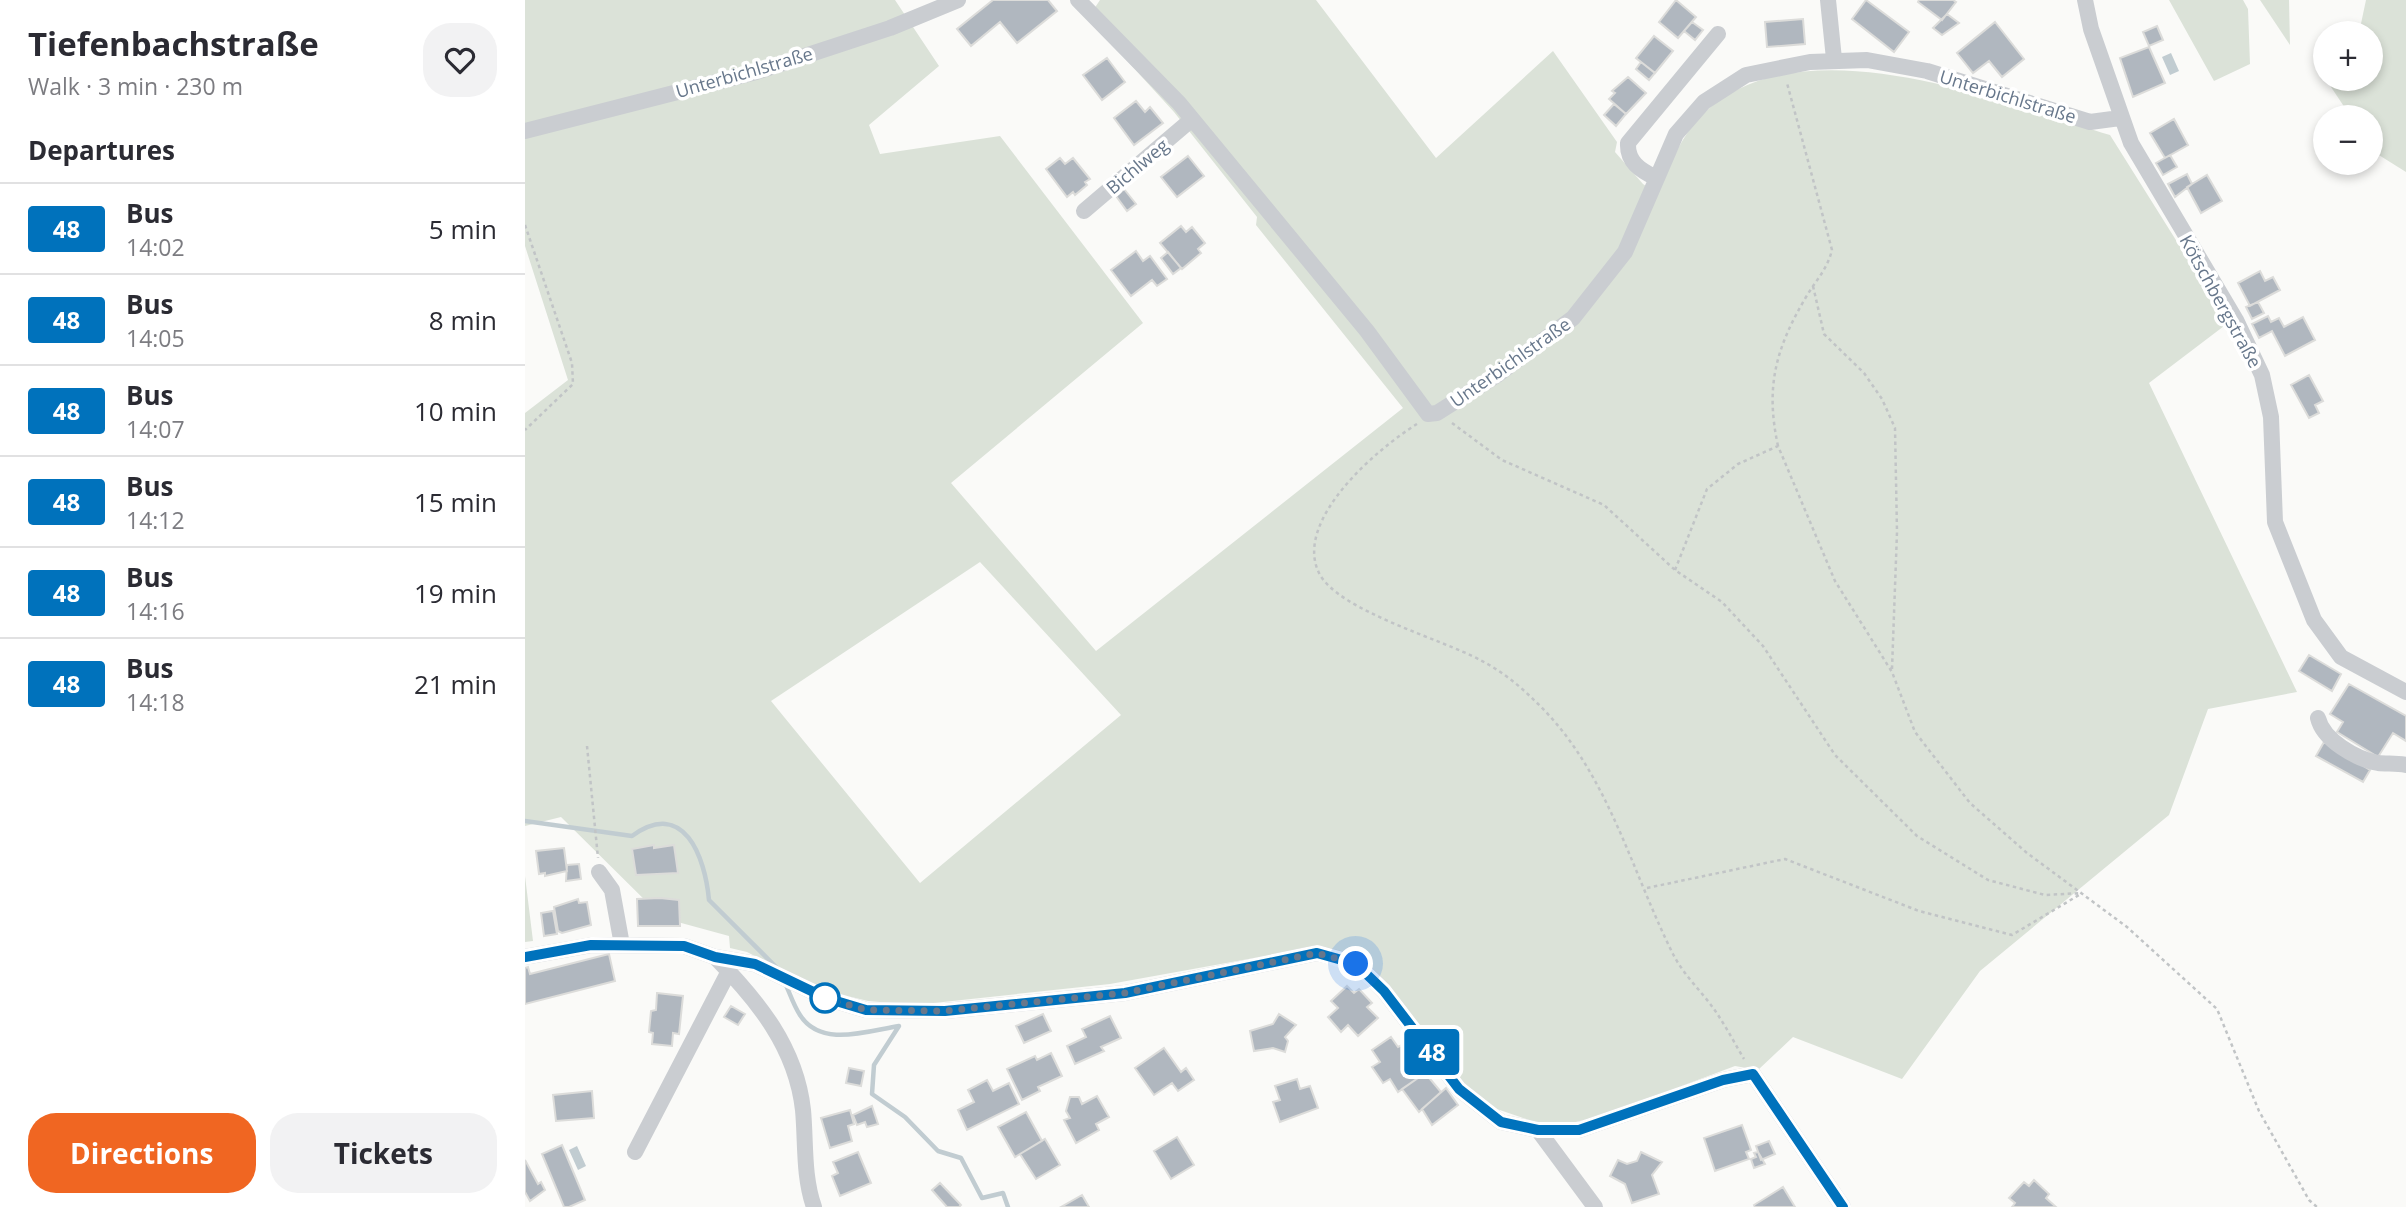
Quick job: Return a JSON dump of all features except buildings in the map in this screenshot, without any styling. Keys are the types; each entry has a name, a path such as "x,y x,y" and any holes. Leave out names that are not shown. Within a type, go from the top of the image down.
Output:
{"street":[{"name":"Unterbichlstraße","path":"525,131 756,72 890,28 958,0"},
{"name":"Unterbichlstraße","path":"1078,0 1147,69 1191,120 1341,297 1425,411 1434,413 1497,375 1573,318 1625,252 1675,134 1704,102 1746,75 1782,66 1834,59 1867,60 1927,71 2090,122 2120,118"},
{"path":"1828,0 1834,59"},
{"name":"Kötschbergstraße","path":"2085,0 2091,29 2120,118 2131,143 2236,320 2259,366 2271,417 2275,522 2314,620 2341,657 2406,692"},
{"path":"1656,178 1632,161 1627,154 1628,144 1718,34"},
{"name":"Bichlweg","path":"1084,211 1191,120"},
{"path":"2318,718 2326,735 2358,755 2380,763 2406,765"},
{"path":"599,872 612,890 622,945"},
{"path":"525,957 591,945 684,946 715,957 755,964 826,998 866,1010 945,1011 1125,993 1317,953 1339,957 1356,964 1384,991 1459,1089 1501,1122 1538,1130 1579,1130 1723,1080 1753,1074 1843,1207"},
{"path":"715,957 759,1003 785,1045 803,1107 808,1190 814,1207"},
{"path":"635,1152 729,971"},
{"path":"1538,1130 1595,1207"}],"path":[{"path":"1782,66 1832,250 1827,269 1812,286 1786,331 1773,373 1771,412 1778,446 1835,581 1892,672 1915,732 1970,803 2027,853 2127,926 2217,1009 2259,1111 2309,1200 2317,1207"},
{"path":"525,225 572,363 573,384 525,430"},
{"path":"1812,286 1824,334 1864,373 1882,399 1895,428 1897,531 1892,672"},
{"path":"1753,1074 1716,1011 1674,956 1631,851 1585,764 1537,702 1481,660 1361,607 1328,585 1319,573 1317,543 1325,515 1336,496 1365,466 1434,413 1502,460 1604,505 1675,570 1722,601 1756,638 1835,755 1917,836 1988,880 2045,895 2082,893"},
{"path":"1675,570 1707,489 1738,464 1778,446"},
{"path":"587,746 596,840"},
{"path":"1646,888 1785,859 1919,911 2012,934 2082,893"}],"shaded area":[{"path":"525,0 895,0 939,66 869,125 880,154 1000,136 1143,323 951,483 1096,651 1403,408 1256,225 1257,217 1174,112 1088,18 1100,0 1316,0 1436,158 1553,51 1617,142 1615,152 1643,184 1658,194 1676,152 1694,124 1702,115 1743,87 1792,73 1845,70 1901,77 1958,89 2110,135 2228,323 2149,383 2297,692 2208,709 2169,815 1980,971 1902,1079 1793,1037 1758,1070 1735,1066 1607,1114 1572,1123 1541,1124 1491,1107 1466,1086 1389,985 1372,968 1298,950 1110,984 915,1005 868,1001 818,989 747,952 730,948 729,936 663,918 561,817 525,826 525,413 568,380 525,246","holes":["980,562 1121,715 920,883 771,701"]},
{"path":"2169,0 2243,0 2248,9 2250,64 2214,81"},
{"path":"2260,0 2289,0 2290,45"},
{"path":"2366,0 2406,0 2406,172 2383,158 2383,105 2343,105 2334,91 2383,91 2383,21 2362,21"},
{"path":"2171,53 2179,71 2170,75 2162,57"},
{"path":"525,876 533,941 525,942"},
{"path":"577,1146 586,1166 578,1170 569,1150"}],"waterway":[{"path":"525,821 632,836 650,826 665,824 678,828 697,851 707,883 709,900 779,970"},
{"path":"786,985 800,1015 809,1025 820,1031 845,1035 899,1026 874,1065 872,1094 905,1117 938,1151 961,1158 982,1198 1003,1193 1008,1207"}],"bus line":[{"name":"48","path":"525,957 591,945 684,946 715,957 755,964 826,998 866,1010 945,1011 1125,993 1317,953 1339,957 1356,964 1384,991 1459,1089 1501,1122 1538,1130 1579,1130 1723,1080 1753,1074 1843,1207"}],"route":[{"path":"825,998 866,1010 945,1011 1125,993 1317,953 1339,957 1356,964"}]}
